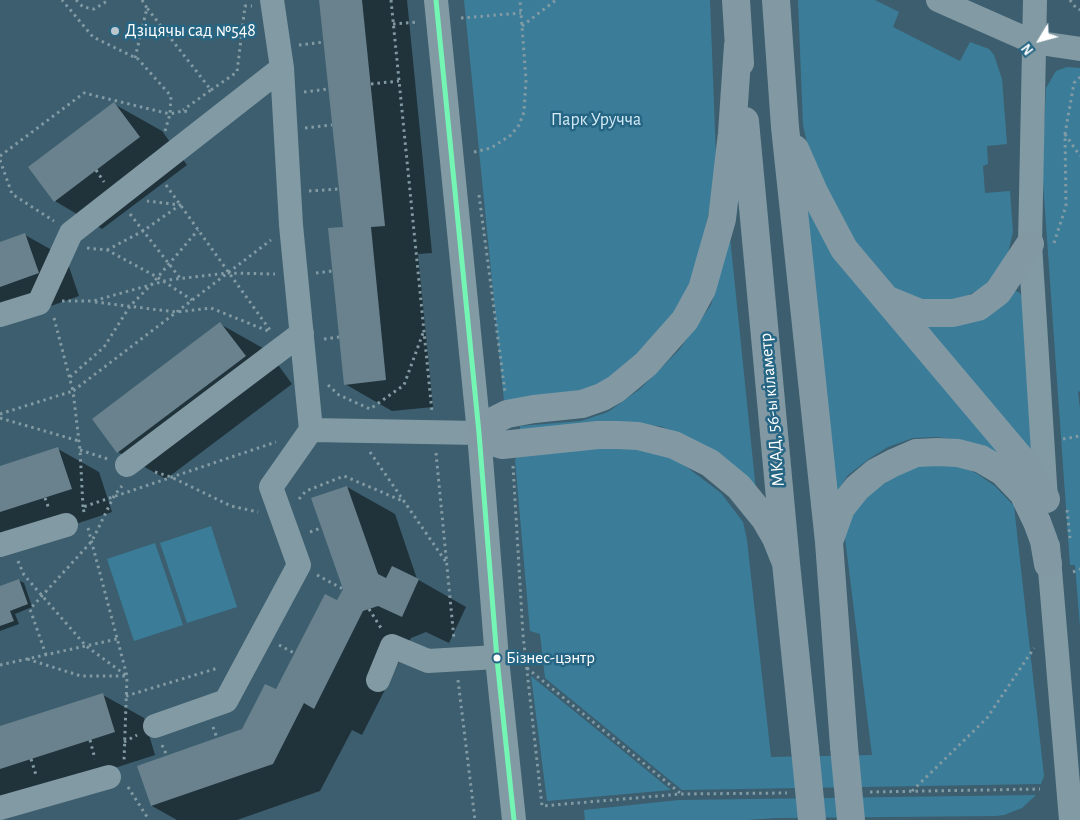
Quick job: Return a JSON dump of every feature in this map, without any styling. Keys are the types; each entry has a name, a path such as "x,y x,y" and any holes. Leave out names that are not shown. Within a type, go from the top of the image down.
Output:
{"highway":[{"name":"МКАД, 56-ы кіламетр","path":"736,0 738,46 812,820"},
{"path":"776,0 785,127 829,542 851,820"},
{"path":"738,46 732,133 722,219 702,289 685,320 662,348 640,369 616,389 602,397 582,404 507,414 493,421 479,433 487,440 502,445 598,435 638,436 674,445 710,463 739,487 765,519 776,538 786,563"},
{"path":"785,127 814,192 844,249 1057,502"},
{"path":"888,300 920,313 953,313 978,307 998,292 1041,247"},
{"path":"829,542 841,508 857,488 876,472 916,453 958,453 981,459 1002,472 1023,493 1042,534 1060,563"}],"street":[{"path":"436,0 479,433 497,657 514,820"},
{"path":"1034,0 1033,42 1041,247 1060,563 1054,623 1071,820"},
{"path":"946,2 1033,42 1080,49"},
{"path":"154,726 226,701 300,566 270,487 311,430 291,225 282,68 272,3"},
{"path":"0,315 45,301 68,240 116,197 282,68"},
{"path":"132,466 302,333"},
{"path":"311,430 479,433"},
{"path":"5,543 66,525"},
{"path":"378,680 392,646 428,662 497,657"},
{"path":"0,808 119,775"}],"path":[{"path":"62,0 93,37 136,58 171,96 170,114 165,132"},
{"path":"76,0 83,6 94,10 109,0"},
{"path":"142,0 211,90"},
{"path":"473,143 474,152 491,148 511,135 519,125 524,112 526,80 520,0"},
{"path":"522,26 556,0"},
{"path":"1070,0 1080,10"},
{"path":"182,111 237,72 245,6 272,3"},
{"path":"136,58 147,8"},
{"path":"460,9 462,27"},
{"path":"461,18 521,14"},
{"path":"393,24 425,21"},
{"path":"1041,247 1066,206 1066,134 1074,83 1080,77"},
{"path":"371,84 399,81"},
{"path":"0,156 84,93 170,114 182,111 222,115"},
{"path":"1066,134 1080,156"},
{"path":"0,160 12,194 68,240 107,250 157,277 192,300"},
{"path":"149,820 119,775 127,676 83,507 80,450 73,391 45,301 93,301 176,312 211,308 273,333 154,168"},
{"path":"96,170 180,279"},
{"path":"289,192 339,189"},
{"path":"479,191 506,401"},
{"path":"116,197 180,205"},
{"path":"107,250 143,231 180,205"},
{"path":"0,416 73,391 291,225"},
{"path":"70,378 104,347 130,306 151,285 198,230"},
{"path":"93,301 180,279 228,273 296,274"},
{"path":"305,364 339,395 370,409 404,385 424,330"},
{"path":"0,416 79,441"},
{"path":"83,507 311,430"},
{"path":"356,431 447,563"},
{"path":"1071,437 1080,436"},
{"path":"80,450 171,477 231,506 280,517 306,491 344,476 405,502"},
{"path":"512,462 523,635 542,806"},
{"path":"46,655 30,609 92,541 114,496 132,466"},
{"path":"1057,502 1070,544"},
{"path":"5,543 24,575 86,646 127,676"},
{"path":"1060,563 1073,572 1080,569"},
{"path":"300,566 343,589"},
{"path":"912,791 987,718 1054,623"},
{"path":"0,665 117,640"},
{"path":"27,659 81,676 127,676"},
{"path":"126,696 248,659"},
{"path":"526,667 681,794"}],"green space":[{"name":"Парк Уручча","path":"464,0 710,0 716,157 709,211 696,270 674,315 612,380 578,397 504,401"},
{"path":"798,0 875,0 899,12 893,27 960,61 970,42 989,49 994,55 1002,79 1007,144 987,146 988,164 983,166 985,193 1010,191 1013,232 1007,257 1001,268 983,287 962,299 936,302 900,295 858,255 810,156 803,125"},
{"path":"1067,67 1080,68 1080,391 1078,392 1080,409 1080,627 1075,565 1070,565 1042,168 1046,88 1056,71"},
{"path":"805,197 1010,468 961,440 937,437 913,438 888,447 869,459 848,475 834,496"},
{"path":"730,237 756,491 689,438 660,426 606,424 520,433 520,426 581,421 608,412 640,389 679,350 711,305"},
{"path":"1016,291 1022,297 1035,463 922,323"},
{"path":"627,445 674,459 688,468 721,493 743,522 747,540 771,757 872,755 844,530 851,514 882,481 918,464 955,464 976,473 995,486 1014,506 1044,776 1041,784 682,790 545,678 540,634 530,631 515,460 518,455"},
{"path":"211,526 237,607 187,623 160,543"},
{"path":"155,543 183,625 134,641 107,559"},
{"path":"531,676 671,790 547,801"},
{"path":"1036,795 1022,808 996,816 776,818 746,820 585,820 584,810 679,800"}],"building":[{"path":"319,0 362,0 385,226 371,227 386,380 344,385 328,228 343,227"},
{"path":"114,102 140,137 54,202 28,167"},
{"path":"25,233 39,273 0,287 0,242"},
{"path":"220,322 246,356 117,453 92,419"},
{"path":"58,447 72,489 0,512 0,466"},
{"path":"347,486 378,574 386,578 392,566 419,579 402,617 378,606 363,611 314,709 304,703 273,764 151,806 137,766 242,729 265,684 276,689 325,594 337,600 343,589 311,498"},
{"path":"19,579 28,604 10,611 14,621 0,626 0,586"},
{"path":"103,693 115,732 0,769 0,726"}],"transit line":[{"path":"436,0 479,433 497,659 514,820"}],"place":[{"name":"Дзіцячы сад №548","path":"115,31"},
{"name":"Бізнес-цэнтр","path":"497,658"}]}
